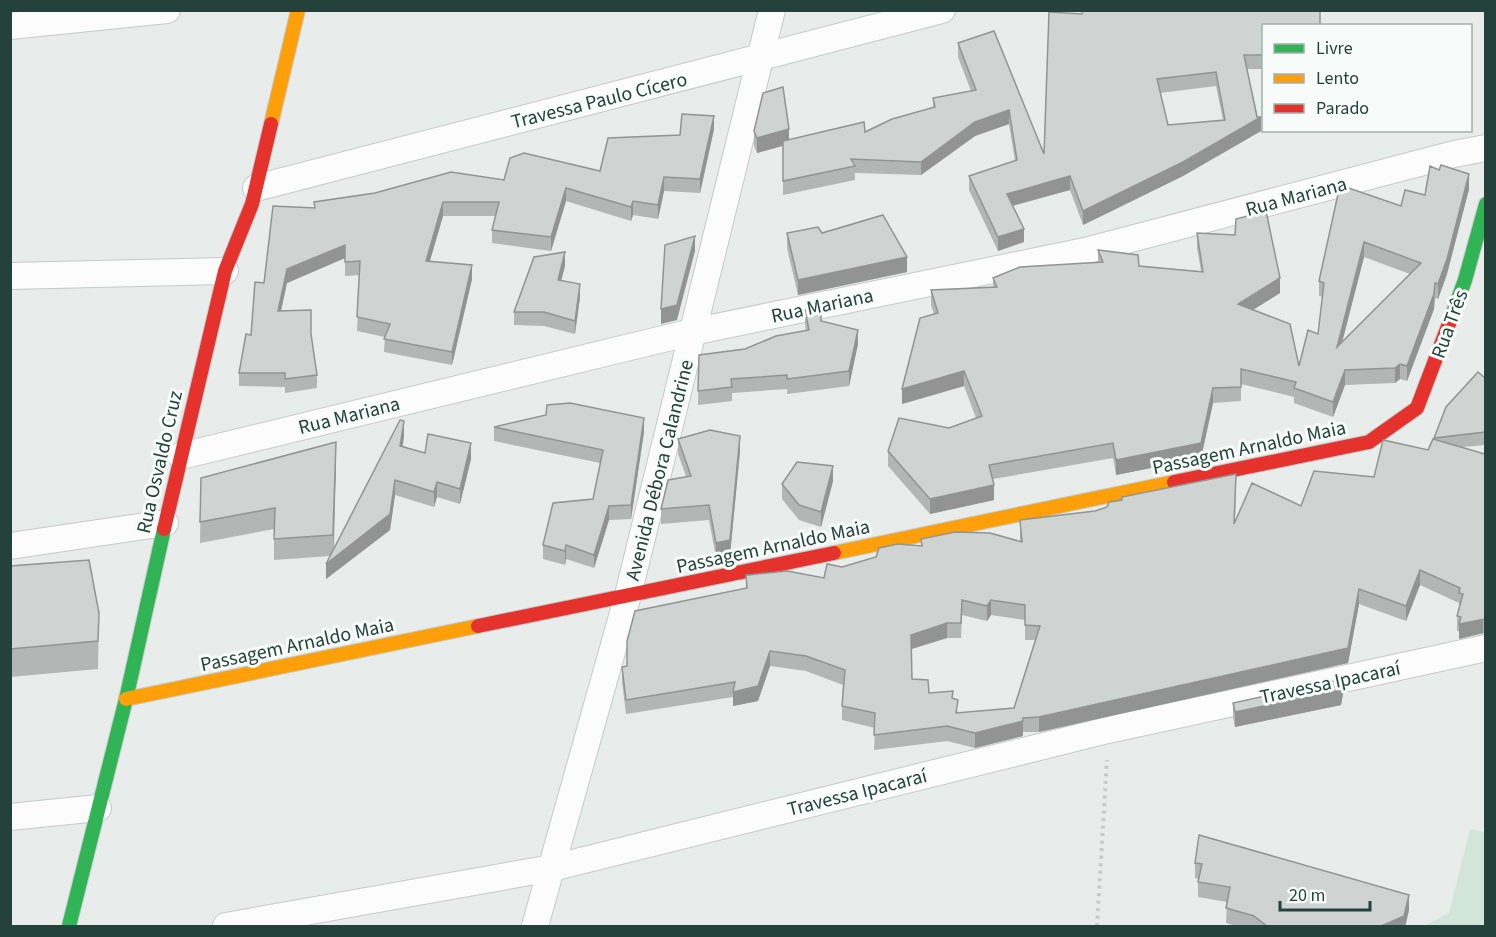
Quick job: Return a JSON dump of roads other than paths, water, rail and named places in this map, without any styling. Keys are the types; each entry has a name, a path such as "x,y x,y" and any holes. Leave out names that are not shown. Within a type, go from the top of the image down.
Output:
{"street":[{"path":"10,26 167,10"},
{"name":"Rua Osvaldo Cruz","path":"69,927 126,699 225,271 256,188 298,10"},
{"name":"Avenida Débora Calandrine","path":"536,927 628,595 772,10"},
{"name":"Travessa Paulo Cícero","path":"256,188 942,10"},
{"name":"Rua Mariana","path":"181,456 692,332 1085,251 1474,150"},
{"name":"Rua Três","path":"1418,408 1475,277 1485,204"},
{"path":"10,276 225,271"},
{"name":"Passagem Arnaldo Maia","path":"126,699 1369,442 1418,408"},
{"path":"10,546 165,523"},
{"name":"Travessa Ipacaraí","path":"226,927 552,868 1108,730 1485,648"},
{"path":"10,817 98,808"}]}
